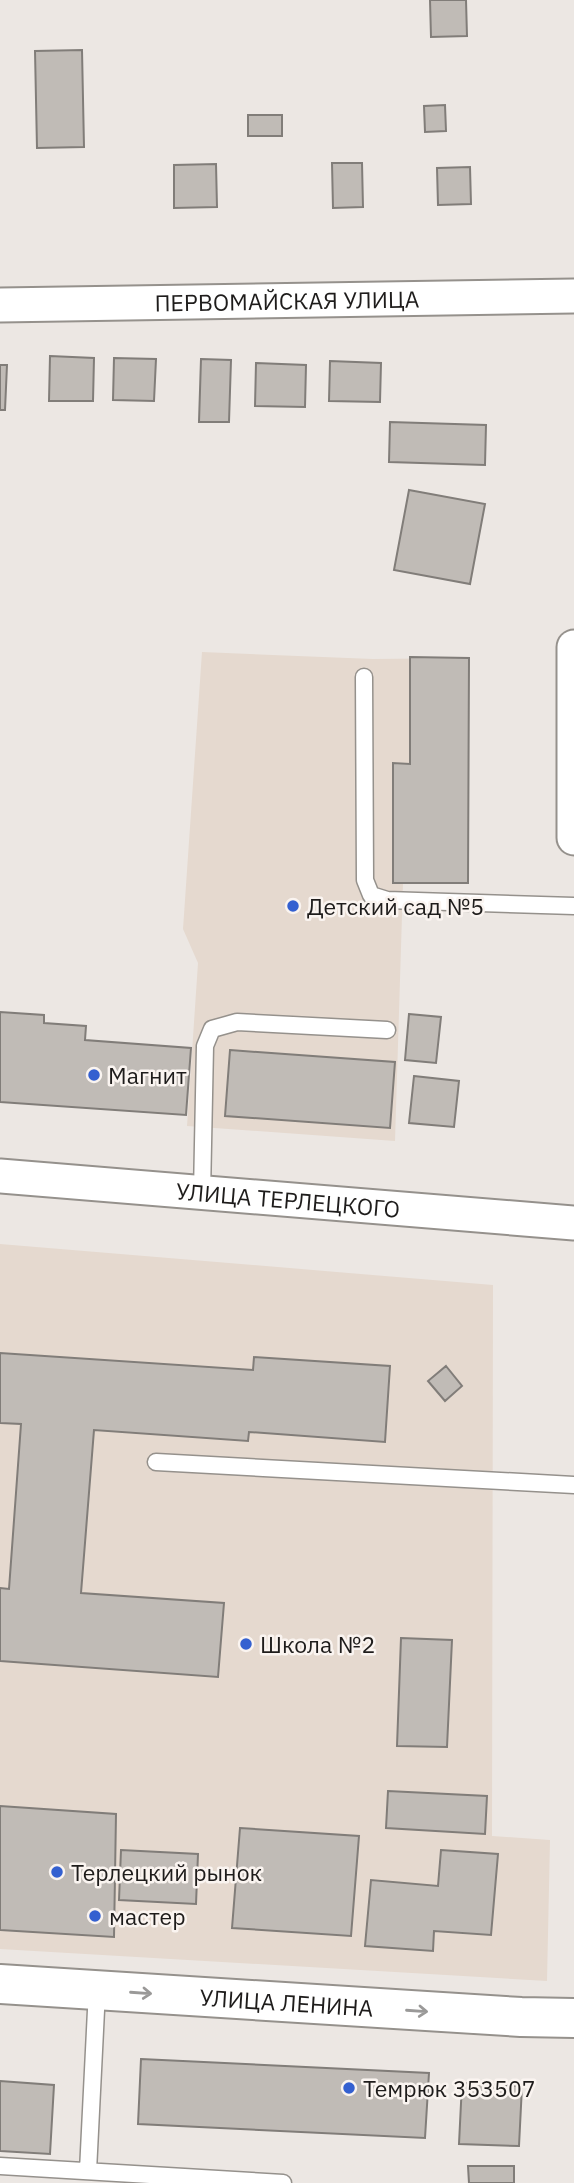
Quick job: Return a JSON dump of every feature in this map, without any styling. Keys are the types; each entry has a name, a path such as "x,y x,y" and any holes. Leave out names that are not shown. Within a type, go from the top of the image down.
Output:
{"street":[{"name":"ПЕРВОМАЙСКАЯ УЛИЦА","path":"0,305 574,296"},
{"path":"574,647 574,838"},
{"name":"УЛИЦА ТЕРЛЕЦКОГО","path":"0,1176 574,1223"},
{"name":"УЛИЦА ЛЕНИНА","path":"0,1984 521,2017 574,2018"}],"lane":[{"path":"364,677 365,880 371,895 387,900 574,906"},
{"path":"202,1193 205,1046 212,1029 237,1022 387,1030"},
{"path":"156,1462 574,1485"},
{"path":"88,2171 97,1990"},
{"path":"0,2166 283,2183"}],"shaded area":[{"name":"Детский сад №5","path":"202,652 373,659 469,658 468,883 403,883 395,1141 187,1126 198,963 183,929"},
{"name":"Школа №2","path":"0,1244 493,1285 492,1836 550,1840 547,1981 0,1949"}],"building":[{"path":"430,0 466,0 467,36 431,37"},
{"path":"82,50 84,147 37,148 35,51"},
{"path":"445,105 446,131 425,132 424,106"},
{"path":"248,115 282,115 282,136 248,136"},
{"path":"332,163 362,163 363,207 333,208"},
{"path":"216,164 217,207 174,208 174,165"},
{"path":"470,167 471,204 438,205 437,168"},
{"path":"50,356 94,358 93,401 49,401"},
{"path":"114,358 156,359 154,401 113,400"},
{"path":"201,359 231,360 229,422 199,422"},
{"path":"330,361 381,363 380,402 329,401"},
{"path":"256,363 306,365 305,407 255,406"},
{"path":"0,365 7,365 5,410 0,410"},
{"path":"390,422 486,425 485,465 389,462"},
{"path":"409,490 485,504 470,584 394,570"},
{"path":"410,657 469,658 468,883 393,883 393,763 410,764"},
{"name":"Магнит","path":"0,1012 44,1015 44,1023 86,1026 85,1040 191,1048 186,1115 0,1102"},
{"path":"409,1014 441,1017 436,1063 405,1060"},
{"path":"230,1050 395,1062 390,1128 225,1116"},
{"path":"414,1076 459,1081 454,1127 409,1123"},
{"path":"0,1353 253,1370 254,1357 390,1366 385,1442 249,1432 248,1441 94,1430 81,1593 224,1603 218,1677 0,1661 0,1588 9,1589 21,1424 0,1423"},
{"path":"446,1366 462,1386 445,1401 428,1381"},
{"path":"401,1638 452,1640 447,1747 397,1746"},
{"path":"388,1791 487,1796 485,1834 386,1828"},
{"name":"Терлецкий рынок","path":"0,1806 116,1814 114,1937 0,1930"},
{"path":"240,1828 359,1836 351,1936 232,1928"},
{"path":"121,1850 198,1854 196,1904 119,1900"},
{"path":"441,1850 498,1854 491,1935 434,1931 433,1951 365,1946 371,1880 438,1886"},
{"path":"141,2059 429,2073 425,2138 138,2124"},
{"path":"0,2081 54,2085 50,2154 0,2151"},
{"path":"462,2083 522,2086 519,2146 459,2144"},
{"path":"468,2166 514,2166 514,2183 469,2183"}],"place":[{"name":"Детский сад №5","path":"293,906"},
{"name":"Магнит","path":"94,1075"},
{"name":"Школа №2","path":"246,1644"},
{"name":"Терлецкий рынок","path":"57,1872"},
{"name":"мастер","path":"95,1916"},
{"name":"Темрюк 353507","path":"349,2088"}]}
